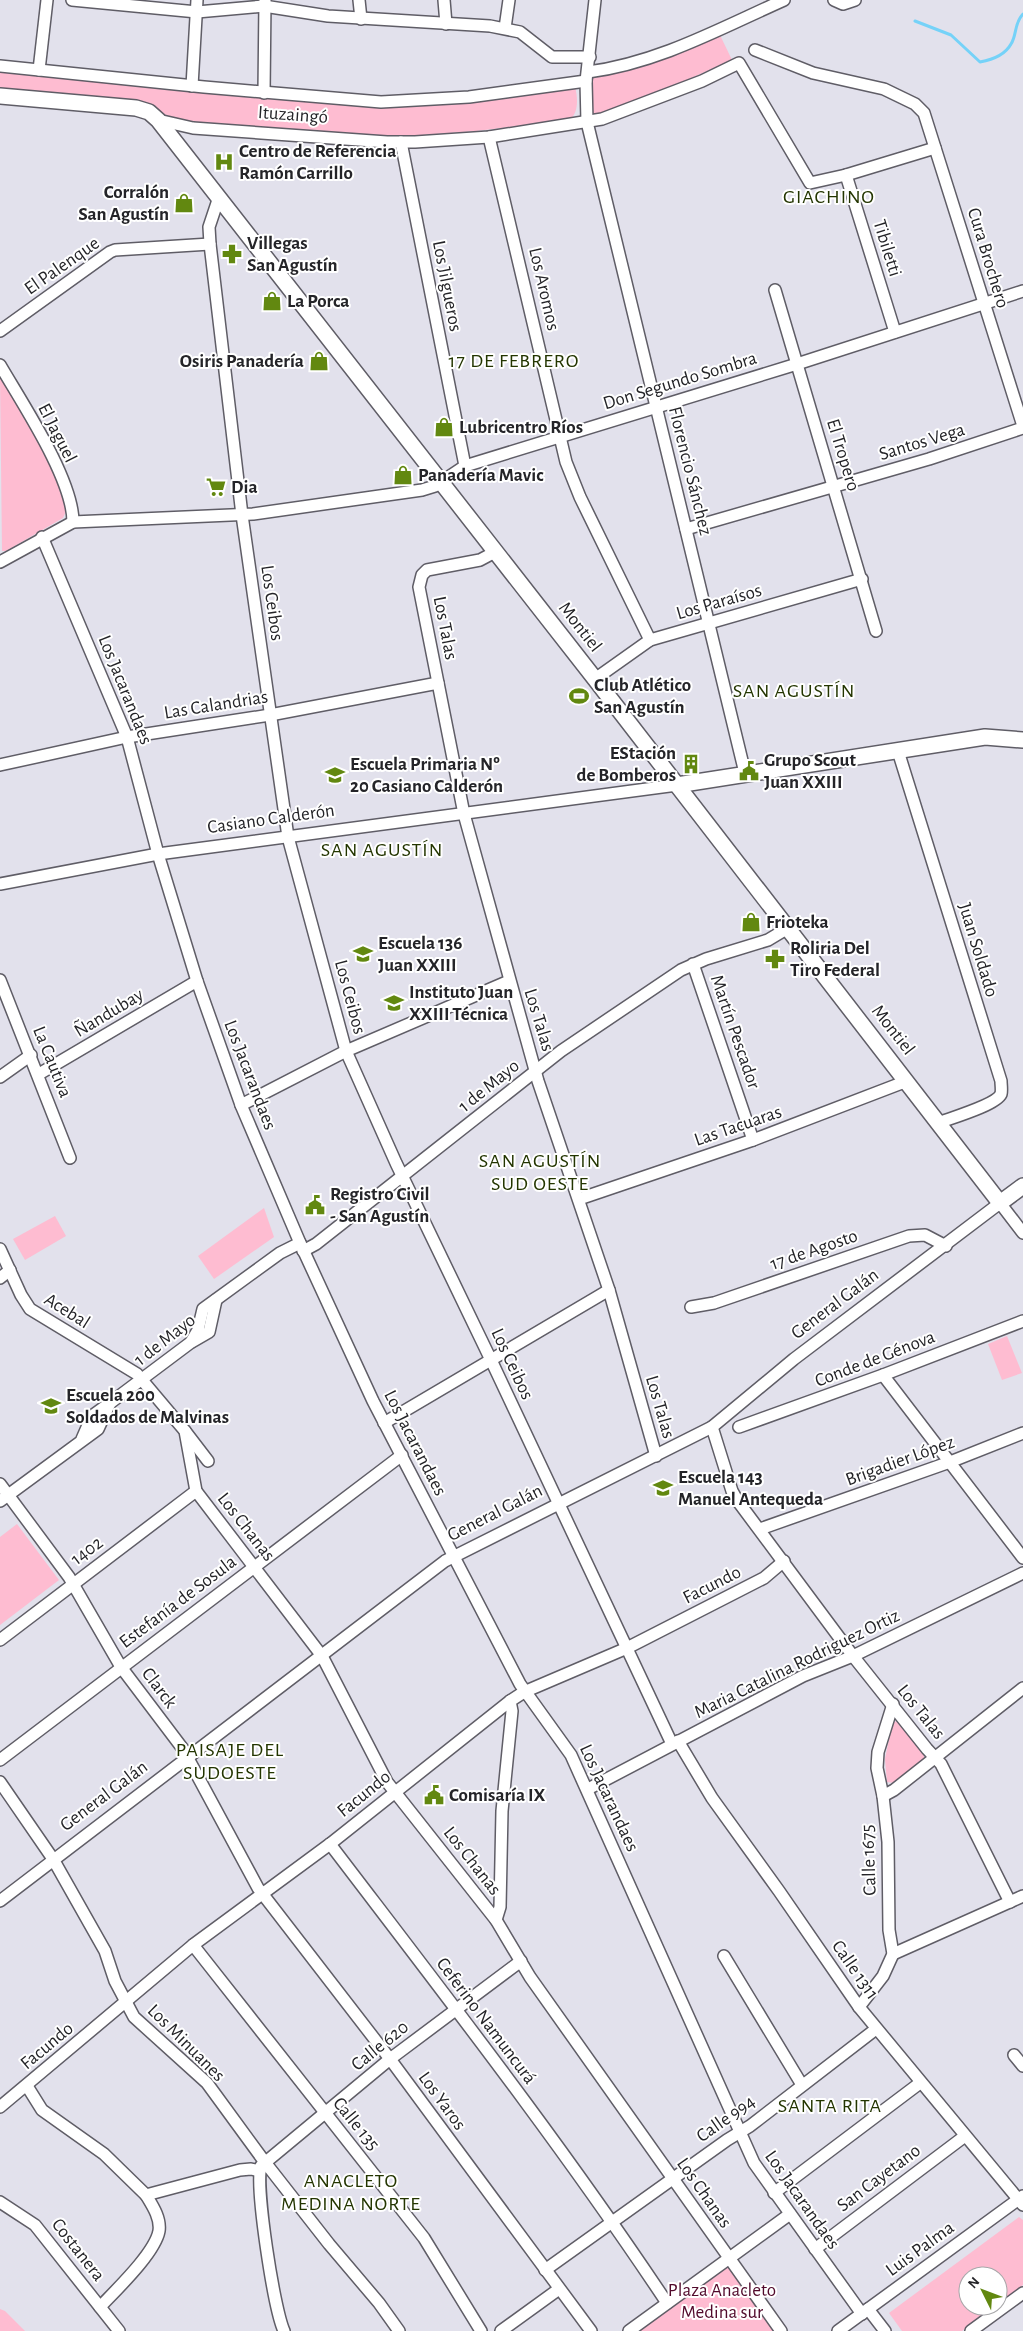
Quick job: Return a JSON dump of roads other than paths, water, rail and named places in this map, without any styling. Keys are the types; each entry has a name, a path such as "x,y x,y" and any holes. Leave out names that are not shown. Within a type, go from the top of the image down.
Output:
{"street":[{"path":"39,70 47,0"},
{"path":"72,0 197,12 264,3 328,16 505,28 526,35 552,57 590,57"},
{"path":"192,86 197,0"},
{"path":"359,0 361,19"},
{"path":"444,0 446,24"},
{"path":"505,28 509,0"},
{"name":"Florencio Sánchez","path":"595,0 587,76 587,122 745,773"},
{"name":"Ituzaingó","path":"0,66 264,93 355,100 408,101 468,97 587,76 664,53 784,0"},
{"path":"834,0 843,4 855,0"},
{"path":"264,3 264,93"},
{"name":"Cura Brochero","path":"755,50 813,72 870,84 915,104 924,113 1023,427"},
{"name":"Ituzaingó","path":"0,96 136,108 149,112 158,120 193,128 401,142 489,137 587,122 614,115 702,82 739,63 807,181 813,183 846,175"},
{"name":"Montiel","path":"158,120 595,679 1023,1233"},
{"path":"184,151 185,137 193,128"},
{"name":"Los Aromos","path":"489,137 566,462 580,497 650,640"},
{"name":"Los Jilgueros","path":"401,142 465,466"},
{"path":"846,175 936,148"},
{"name":"Tibiletti","path":"846,175 895,332"},
{"name":"Los Ceibos","path":"219,197 210,226 210,244 242,515 288,837 346,1050 403,1177 627,1648 675,1743"},
{"name":"El Palenque","path":"0,331 110,252 115,250 210,244"},
{"name":"El Tropero","path":"775,290 876,631"},
{"name":"Don Segundo Sombra","path":"0,562 73,522 242,515 422,490 441,482 465,466 797,364 1023,291"},
{"name":"El Jaguel","path":"0,365 49,451 71,503 73,522"},
{"name":"Santos Vega","path":"686,529 929,459 1023,427"},
{"name":"Los Jacarandaes","path":"42,538 127,737 158,854 197,981 241,1105 301,1247 384,1423 524,1692 566,1746 588,1789 754,2163 815,2249 865,2311 885,2331"},
{"name":"Los Talas","path":"495,552 480,560 435,568 422,575 419,587 464,814 509,981 536,1070 609,1290 656,1456"},
{"name":"Los Paraísos","path":"595,679 650,640 862,579"},
{"name":"Las Calandrias","path":"0,765 127,737 270,715 438,683"},
{"name":"Casiano Calderón","path":"0,884 158,854 677,785 745,773 986,738 1023,740"},
{"name":"Juan Soldado","path":"898,751 1002,1090 1000,1095 991,1102 938,1122"},
{"name":"1 de Mayo","path":"4,1498 82,1439 92,1416 190,1343 198,1330 203,1309 280,1252 316,1244 561,1050 693,964 768,940 788,928"},
{"name":"Martín Pescador","path":"693,964 753,1140"},
{"name":"La Cautiva","path":"0,980 39,1074 70,1158"},
{"name":"Ñandubay","path":"39,1074 197,981"},
{"path":"241,1105 346,1050 509,981"},
{"path":"0,1077 31,1055"},
{"name":"Las Tacuaras","path":"579,1200 753,1140 907,1081"},
{"name":"General Galán","path":"0,1901 437,1566 712,1427 794,1359 1023,1186"},
{"name":"17 de Agosto","path":"691,1307 714,1303 910,1236 926,1235 946,1246"},
{"name":"Acebal","path":"0,1249 25,1304 30,1309 143,1379"},
{"path":"0,1278 10,1270"},
{"path":"384,1423 609,1290"},
{"name":"Conde de Génova","path":"739,1427 883,1375 1023,1321"},
{"path":"883,1375 1023,1558"},
{"name":"Los Chanas","path":"143,1379 185,1431 196,1491 322,1656 383,1775 496,1920 521,1961 672,2179 781,2331"},
{"name":"Los Talas","path":"712,1427 732,1492 854,1656 927,1749 936,1757 967,1812 1010,1902"},
{"path":"185,1431 208,1461"},
{"name":"Brigadier López","path":"760,1530 1023,1434"},
{"name":"Estefanía de Sosula","path":"0,1760 402,1455"},
{"name":"Clarck","path":"0,1484 4,1498 73,1584 121,1667 188,1758 262,1894"},
{"name":"1402","path":"0,1640 196,1491"},
{"name":"Facundo","path":"0,2107 193,1945 330,1844 394,1791 510,1701 524,1692 627,1648 764,1578 784,1561"},
{"name":"Maria Catalina Rodriguez Ortiz","path":"588,1789 803,1676 854,1656 1023,1573"},
{"path":"883,1796 1023,1688"},
{"path":"496,1920 500,1907 502,1811 512,1711 510,1701"},
{"name":"Calle 1675","path":"892,1704 876,1768 883,1796 888,1842 889,1938 893,1954"},
{"name":"Calle 1311","path":"675,1743 859,2007 965,2136 1021,2200"},
{"name":"Los Minuanes","path":"0,1782 53,1859 105,1951 125,2002 134,2017 200,2075 262,2166 379,2303 398,2331"},
{"name":"Ceferino Namuncurá","path":"330,1844 456,2008 613,2221 667,2303"},
{"name":"Los Yaros","path":"262,1894 390,2060 591,2331"},
{"path":"859,2007 883,1976 893,1954 1023,1896"},
{"name":"Calle 135","path":"193,1945 424,2238 481,2331"},
{"path":"724,1956 802,2085"},
{"name":"Calle 620","path":"262,2166 390,2060 456,2008 521,1961"},
{"name":"Calle 994","path":"545,2270 740,2132 876,2029"},
{"path":"1014,2055 1023,2066"},
{"path":"774,2192 920,2082"},
{"path":"26,2086 42,2110 104,2154 146,2195 157,2216 159,2230 143,2260 100,2307"},
{"name":"San Cayetano","path":"815,2249 965,2136"},
{"path":"146,2195 262,2166 258,2181 267,2248 279,2315 284,2331"},
{"name":"Luis Palma","path":"838,2331 1021,2200"},
{"name":"Costanera","path":"0,2202 35,2225 119,2331"},
{"path":"629,2331 790,2214"},
{"path":"500,2331 559,2289"},
{"path":"971,2331 1022,2297"}],"waterway":[{"path":"915,21 951,35 980,62 989,60 1008,48 1013,40 1018,21 1023,14"}],"place":[{"name":"Centro de Referencia Ramón Carrillo","path":"224,162"},
{"name":"Corralón San Agustín","path":"184,203"},
{"name":"Villegas San Agustín","path":"232,254"},
{"name":"La Porca","path":"272,301"},
{"name":"Osiris Panadería","path":"319,361"},
{"name":"Lubricentro Ríos","path":"444,427"},
{"name":"Panadería Mavic","path":"403,475"},
{"name":"Dia","path":"216,487"},
{"name":"Club Atlético San Agustín","path":"579,696"},
{"name":"EStación de Bomberos","path":"691,764"},
{"name":"Grupo Scout Juan XXIII","path":"749,771"},
{"name":"Escuela Primaria Nº 20 Casiano Calderón","path":"335,775"},
{"name":"Frioteka","path":"751,922"},
{"name":"Escuela 136 Juan XXIII","path":"363,954"},
{"name":"Roliria Del Tiro Federal","path":"775,959"},
{"name":"Instituto Juan XXIII Técnica","path":"394,1003"},
{"name":"Registro Civil - San Agustín","path":"315,1205"},
{"name":"Escuela 200 Soldados de Malvinas","path":"51,1406"},
{"name":"Escuela 143 Manuel Antequeda","path":"663,1488"},
{"name":"Comisaría IX","path":"434,1795"}],"district":[{"name":"GIACHINO","path":"829,197"},
{"name":"17 DE FEBRERO","path":"514,361"},
{"name":"SAN AGUSTÍN","path":"794,691"},
{"name":"SAN AGUSTÍN","path":"382,850"},
{"name":"SAN AGUSTÍN SUD OESTE","path":"540,1172"},
{"name":"PAISAJE DEL SUDOESTE","path":"230,1762"},
{"name":"SANTA RITA","path":"830,2106"},
{"name":"ANACLETO MEDINA NORTE","path":"351,2192"}],"park label":[{"name":"Plaza Anacleto Medina sur","path":"722,2301"}]}
